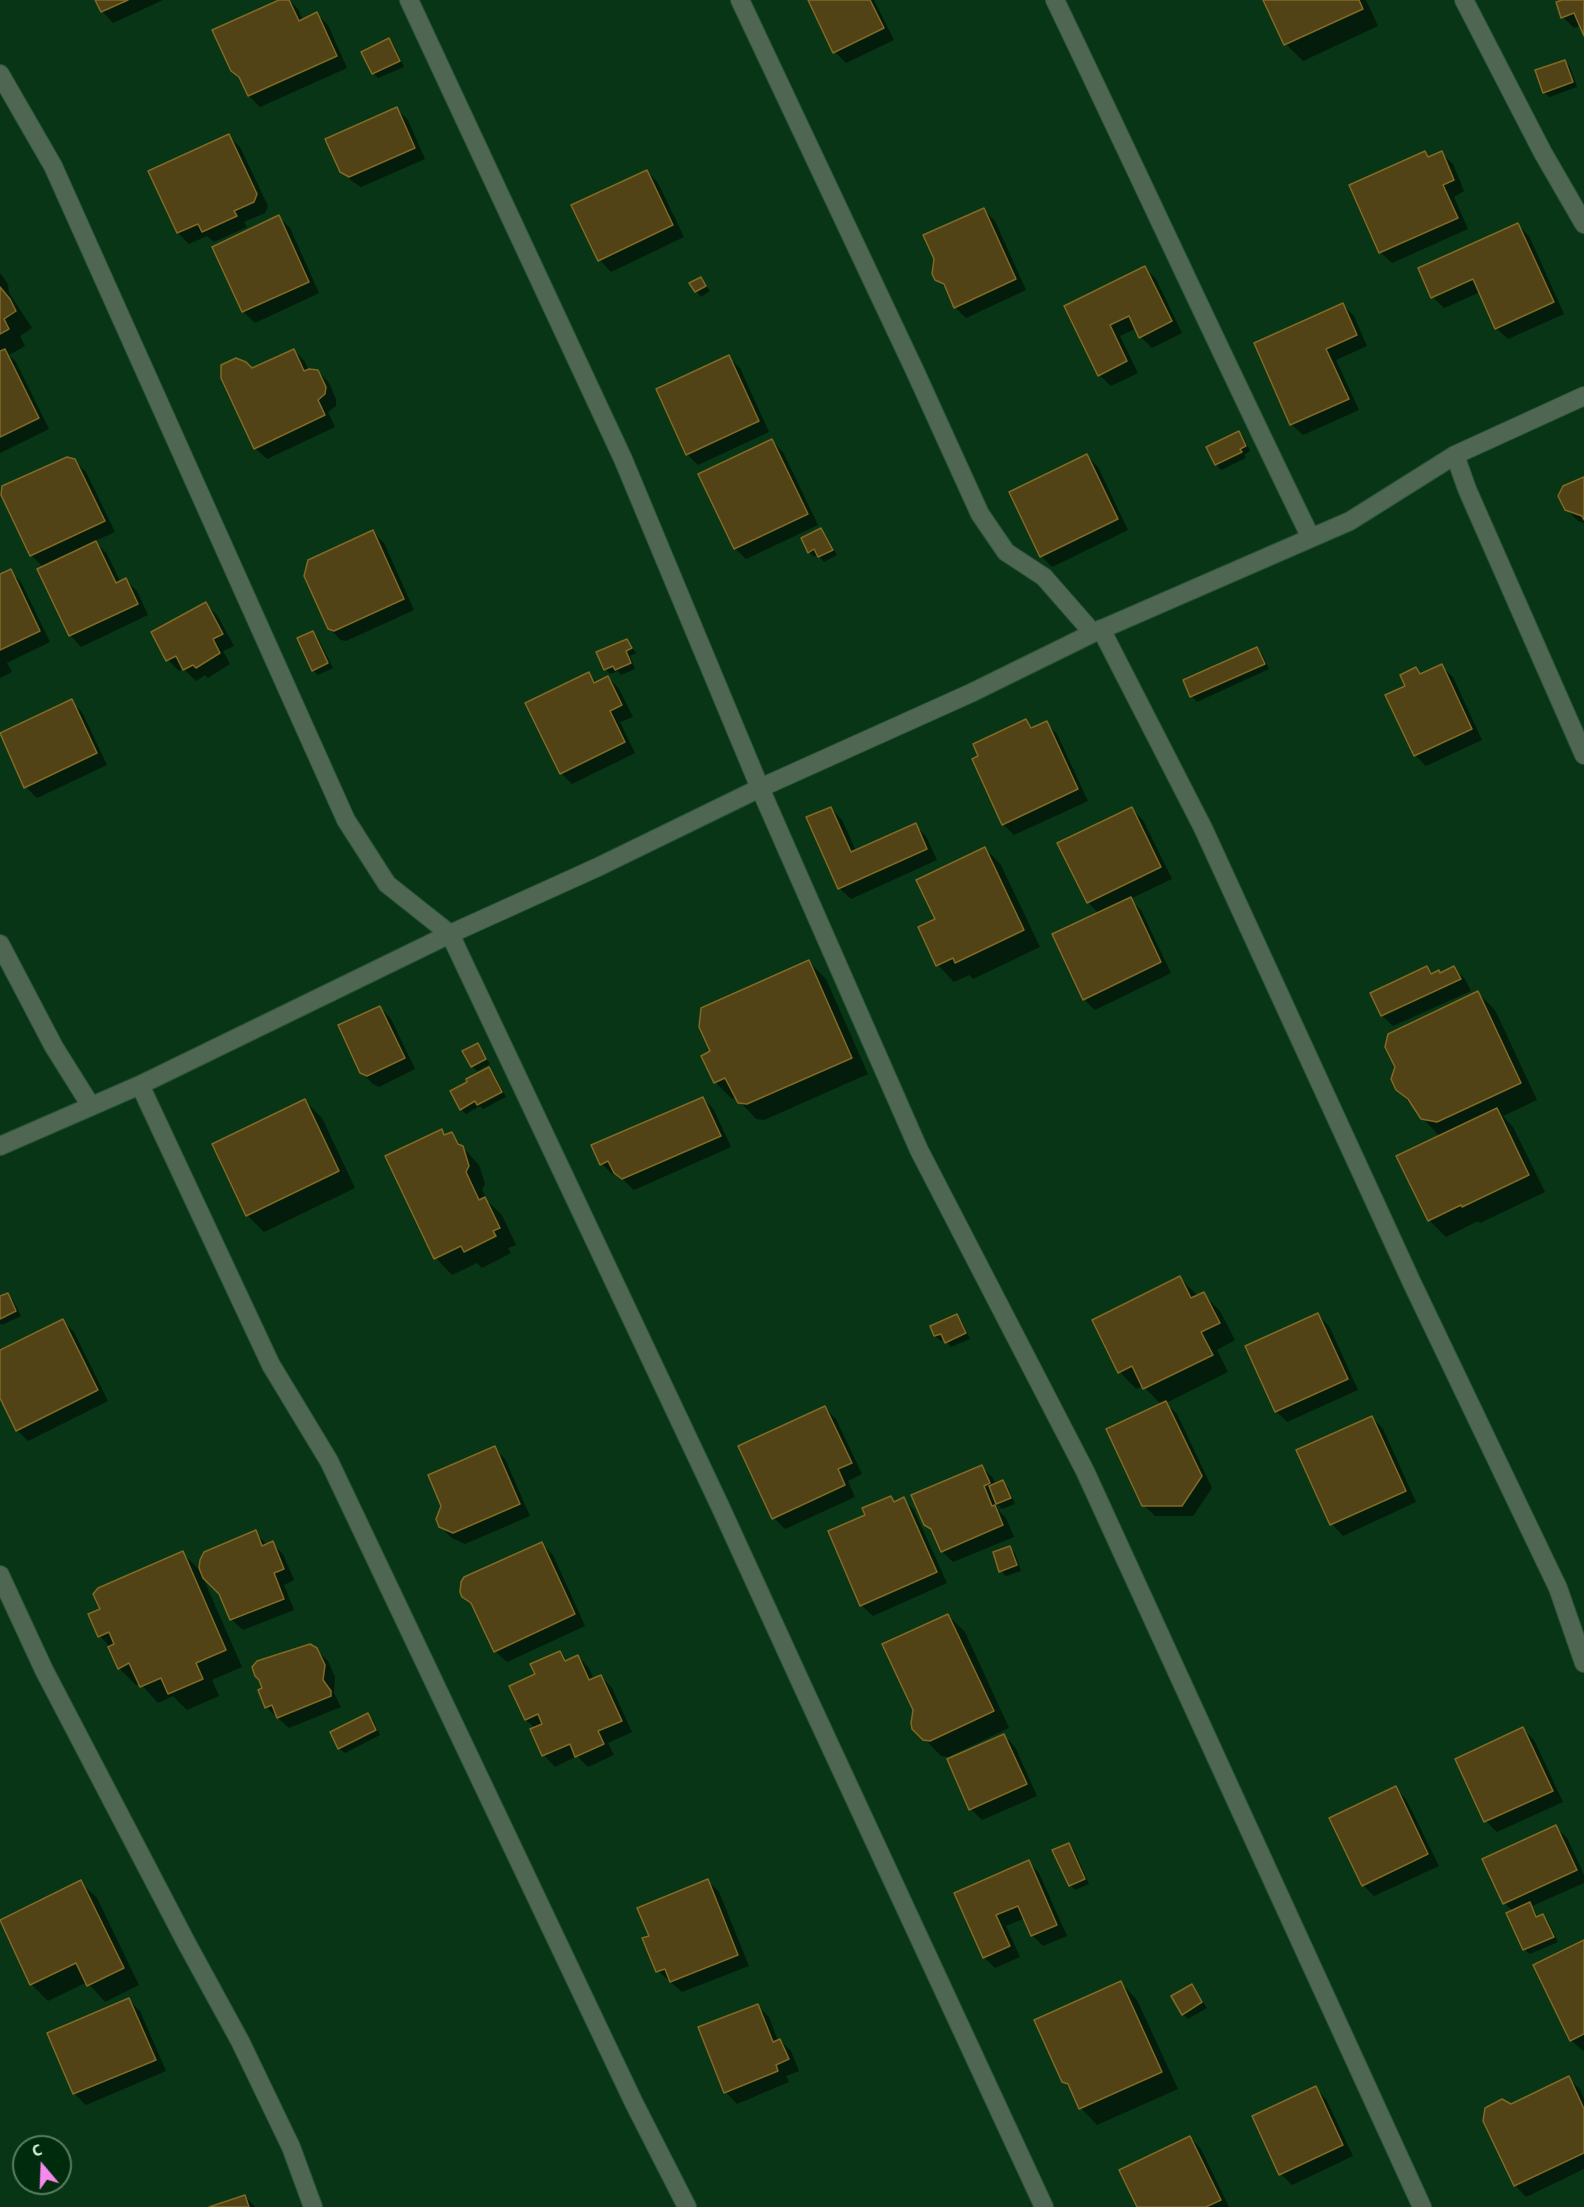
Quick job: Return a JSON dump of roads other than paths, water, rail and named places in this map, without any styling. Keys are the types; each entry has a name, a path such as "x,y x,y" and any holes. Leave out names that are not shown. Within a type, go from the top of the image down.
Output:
{"street":[{"path":"409,0 623,459 760,788 919,1150 1085,1471 1299,1934 1422,2207"},
{"path":"740,0 911,360 980,514 1006,552 1044,577 1097,631 1203,828 1412,1283 1558,1588 1584,1663"},
{"path":"1055,0 1147,190 1259,435 1311,538"},
{"path":"1464,0 1543,153 1584,224"},
{"path":"0,74 53,166 346,820 387,884 450,934 720,1506 1044,2207"},
{"path":"0,1146 140,1085 450,934 598,867 760,788 971,693 1097,631 1350,521 1455,455 1584,396"},
{"path":"1455,455 1467,489 1584,754"},
{"path":"0,944 54,1047 91,1106"},
{"path":"140,1085 271,1365 329,1461 634,2103 687,2207"},
{"path":"0,1575 44,1670 240,2041 291,2147 313,2207"}]}
